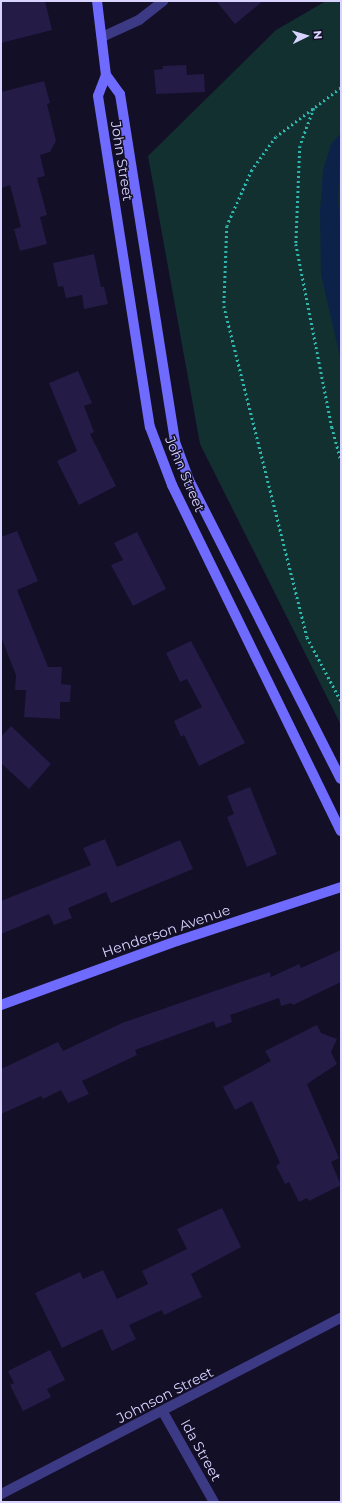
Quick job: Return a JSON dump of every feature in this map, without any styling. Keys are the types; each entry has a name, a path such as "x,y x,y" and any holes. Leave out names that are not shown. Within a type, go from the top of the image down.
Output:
{"main road":[{"name":"John Street","path":"97,1 106,75 98,96 150,427 172,485 341,831"},
{"name":"John Street","path":"106,75 120,94 175,442 189,480 341,778"},
{"name":"Henderson Avenue","path":"1,1005 177,940 341,887"}],"street":[{"path":"102,37 139,20 163,1"},
{"name":"Johnson Street","path":"1,1494 163,1412 341,1318"},
{"name":"Ida Street","path":"163,1412 214,1502"}],"path":[{"path":"341,88 276,137 252,170 227,226 224,306 307,637 341,701"},
{"path":"314,108 300,146 296,244 332,427 341,460"}],"green space":[{"path":"326,1 341,1 341,725 200,444 148,156 276,30"}],"water":[{"path":"341,133 338,200 341,237 341,361 321,274 320,212 323,171 331,144"}],"building":[{"path":"1,1 45,1 52,30 1,43"},
{"path":"216,1 263,1 235,24"},
{"path":"186,65 187,75 204,74 205,92 156,94 154,70 163,69 163,66"},
{"path":"44,81 50,103 47,104 56,141 50,152 40,155 45,176 37,178 47,215 40,217 47,244 20,251 14,229 21,227 10,185 1,188 1,92"},
{"path":"94,254 101,287 104,287 108,304 84,309 82,295 66,298 63,286 58,287 53,263"},
{"path":"78,371 92,403 84,406 94,432 90,434 116,486 79,505 57,461 77,451 49,383"},
{"path":"17,531 38,581 17,590 48,667 62,667 61,684 71,685 70,702 60,702 60,719 24,717 26,690 15,690 16,675 1,637 1,537"},
{"path":"137,532 166,589 133,606 111,565 123,560 114,543"},
{"path":"191,641 245,743 199,766 184,735 181,737 174,721 202,707 187,679 180,682 166,653"},
{"path":"11,726 51,764 29,789 1,763 1,737"},
{"path":"250,787 277,854 247,867 227,817 234,814 227,796"},
{"path":"105,839 117,867 180,840 193,869 111,903 106,892 68,908 72,918 54,925 49,914 1,934 1,901 91,865 83,848"},
{"path":"341,950 341,982 293,1005 291,1003 281,1006 279,998 230,1015 232,1022 216,1028 214,1021 135,1050 137,1055 82,1081 89,1094 68,1103 61,1090 43,1099 41,1096 1,1114 1,1069 58,1042 63,1051 122,1023 270,972 271,977 299,964 301,968"},
{"path":"317,1025 321,1033 337,1039 331,1052 337,1064 307,1084 339,1158 331,1162 341,1185 309,1201 307,1198 299,1202 289,1182 285,1184 276,1166 280,1163 252,1101 235,1110 223,1087 271,1061 265,1051"},
{"path":"222,1208 241,1247 191,1274 202,1297 164,1315 162,1310 129,1325 136,1339 112,1351 102,1329 62,1348 35,1293 80,1272 83,1279 103,1270 117,1299 148,1284 142,1271 187,1249 177,1229"},
{"path":"50,1350 65,1380 47,1389 51,1397 23,1411 10,1385 14,1383 8,1371"}]}
